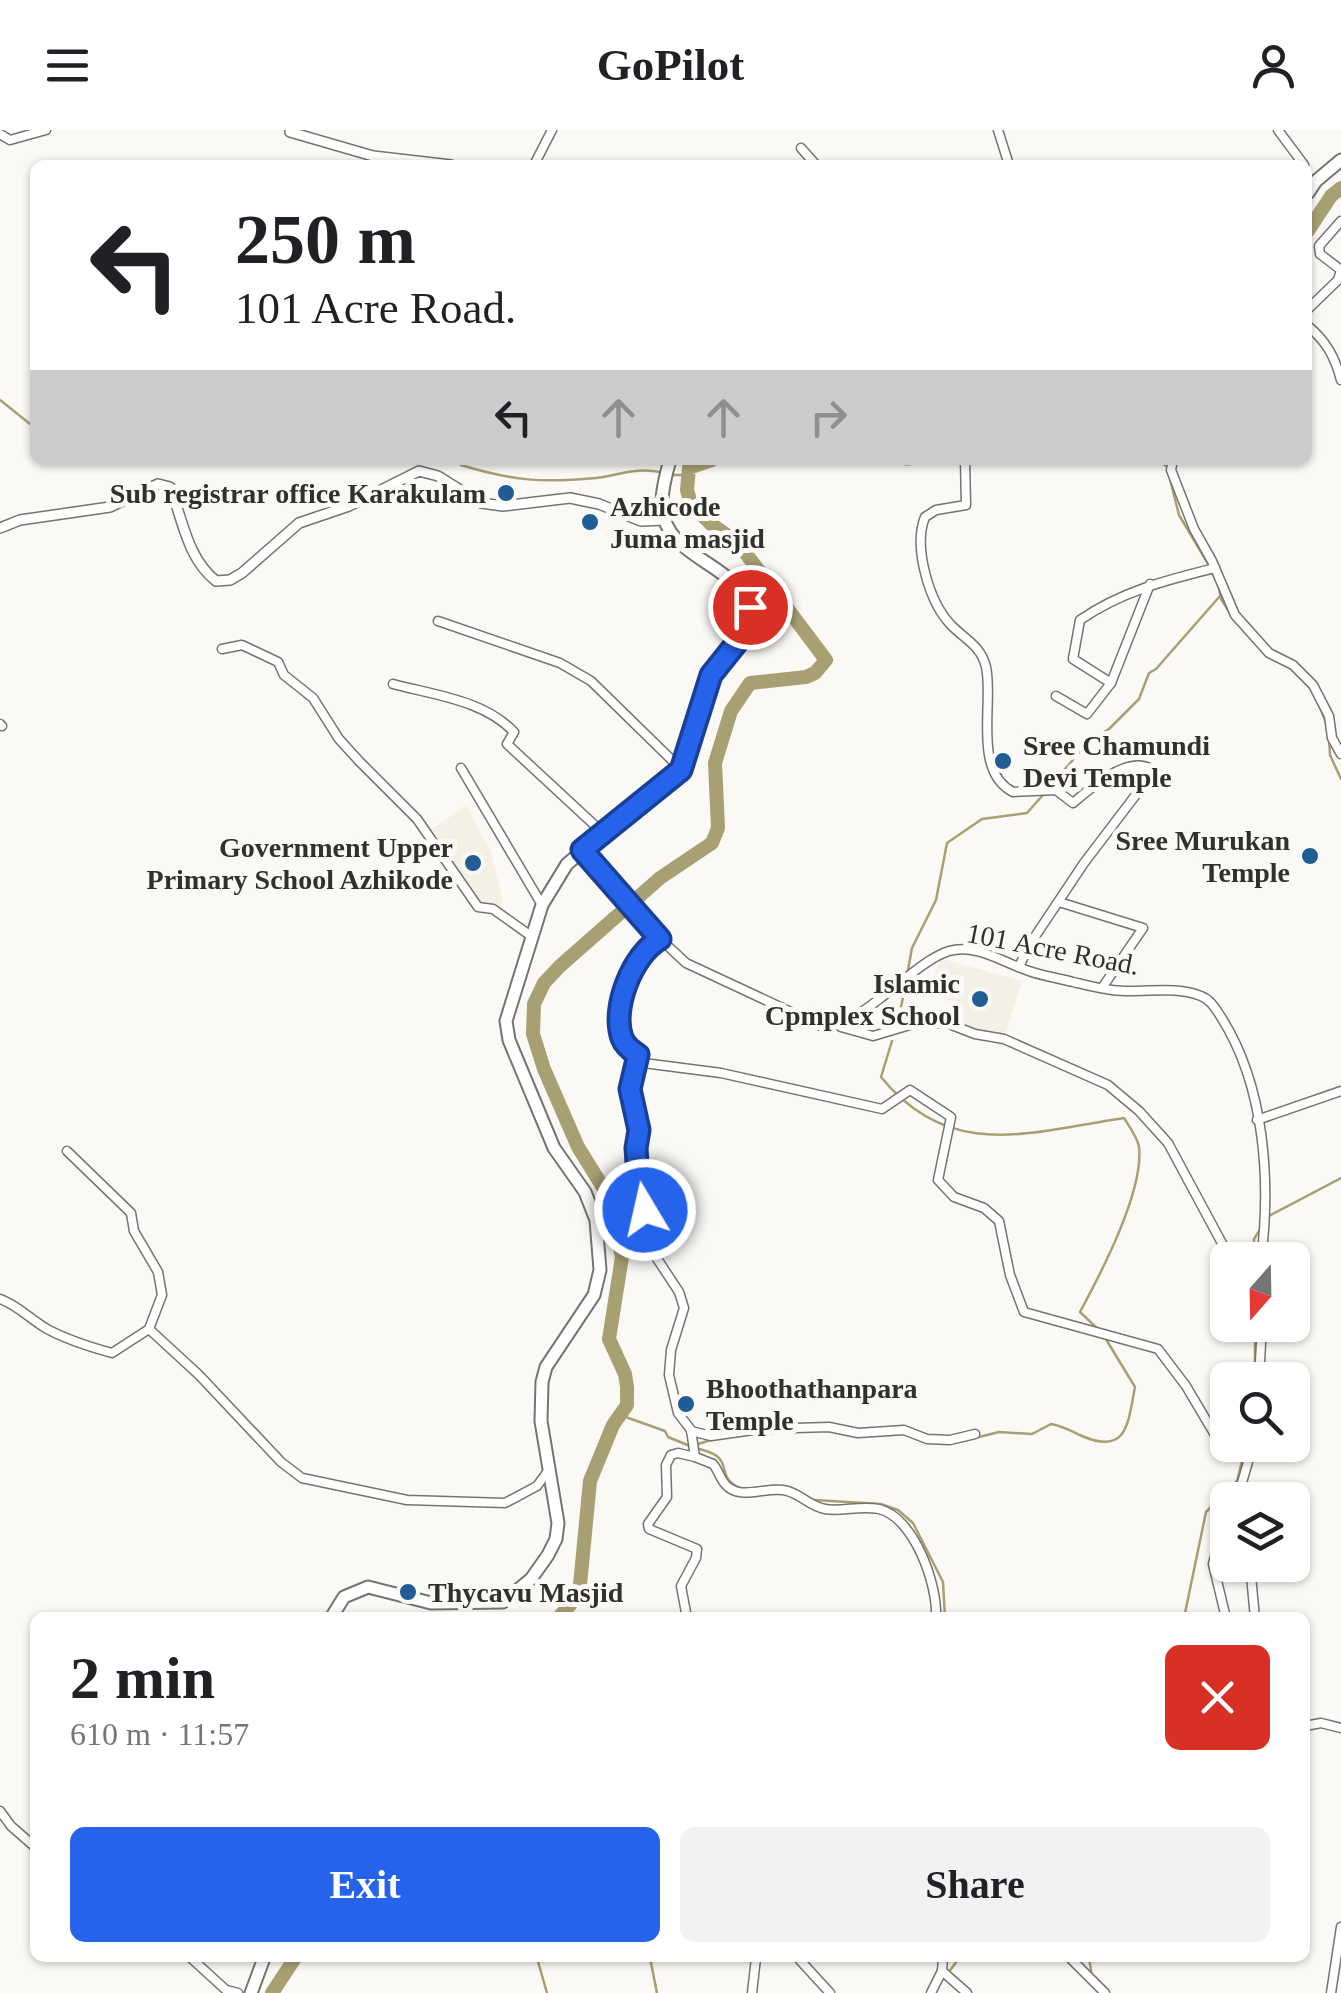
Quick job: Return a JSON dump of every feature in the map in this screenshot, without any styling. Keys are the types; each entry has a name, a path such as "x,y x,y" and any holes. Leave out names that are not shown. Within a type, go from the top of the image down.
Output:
{"main road":[{"path":"1312,171 1341,160"},
{"path":"335,1612 344,1597 368,1587 443,1604 503,1602 531,1579 556,1540 558,1523 541,1421 542,1382 546,1367 594,1295 600,1270 599,1250 591,1204 554,1148 509,1040 506,1021 542,905 566,864 681,770 711,675 747,630 751,616 746,599 727,575 678,542 666,520 662,508 669,465"},
{"path":"251,1993 263,1962"}],"street":[{"path":"0,134 10,140 46,130"},
{"path":"537,160 552,130"},
{"path":"998,130 1007,160"},
{"path":"1278,130 1300,160"},
{"path":"290,132 373,156 408,160"},
{"path":"801,148 812,160"},
{"path":"1312,304 1340,276 1341,270 1320,254 1318,246 1341,221"},
{"path":"1312,329 1331,351 1341,380"},
{"path":"965,465 966,504 925,516 920,543 928,586 949,623 970,639 985,664 986,720 992,769 997,778 1013,792 1059,790 1072,803 1117,771 1139,766 1154,769 1151,780 1084,863 1028,946 1020,967"},
{"path":"1172,465 1194,529 1241,623 1270,653 1292,665 1314,686 1340,752"},
{"path":"0,528 20,520 110,507 158,484 170,487 186,537 202,570 216,581 230,580 242,573 299,523 349,506 419,471 438,476 481,503 503,506 570,498 599,504 641,522 666,520"},
{"path":"1111,683 1073,659 1080,620 1103,604 1150,584 1215,568"},
{"path":"1056,696 1087,714 1111,683 1150,584"},
{"path":"438,620 560,663 591,681 681,770"},
{"path":"222,649 242,645 278,662 284,675 313,698 339,739 417,818 478,907 493,909 532,936"},
{"path":"393,684 471,705 501,718 514,732 508,744 602,832"},
{"path":"461,768 542,905"},
{"path":"582,850 640,920 686,963 821,1026 873,1036 920,1022 948,1024 1004,1039 1108,1085 1168,1143 1220,1242"},
{"path":"1058,902 1143,928 1102,988"},
{"path":"660,939 637,960 624,995 621,1036 638,1055 630,1089 639,1130 638,1178 652,1229 652,1251 679,1292 684,1308 671,1350 669,1375 678,1413 690,1431 693,1450"},
{"name":"101 Acre Road.","path":"841,1027 920,968 952,950 974,950 1020,967 1102,988 1183,991 1206,998 1231,1033 1244,1062 1258,1120 1264,1165 1262,1242"},
{"path":"636,1062 721,1072 882,1109 910,1090 951,1117 938,1180 954,1197 984,1208 999,1221 1010,1275 1024,1312 1158,1349 1210,1428"},
{"path":"1258,1120 1341,1091"},
{"path":"0,1299 45,1328 112,1354 149,1330 162,1295 158,1272 134,1231 130,1214 68,1151"},
{"path":"149,1330 199,1375 280,1462 302,1478 407,1500 505,1503 537,1486 548,1470"},
{"path":"690,1431 711,1436 760,1428 904,1430 924,1438 950,1440 975,1434"},
{"path":"687,1612 681,1582 698,1551 648,1524 667,1497 666,1465 671,1455 693,1450 714,1464 726,1486 734,1491 785,1490 826,1509 874,1508 895,1514 910,1534 926,1568 936,1596 936,1612"},
{"path":"1217,1582 1225,1612"},
{"path":"1252,1582 1254,1612"},
{"path":"1310,1725 1341,1728"},
{"path":"0,1810 30,1843"},
{"path":"1331,1993 1341,1927"},
{"path":"196,1962 226,1990 238,1993"},
{"path":"752,1993 756,1962"},
{"path":"802,1962 830,1993"},
{"path":"931,1993 943,1962"},
{"path":"1074,1962 1105,1993"},
{"path":"942,1971 967,1993"}],"shaded area":[{"name":"Government Upper Primary School Azhikode","path":"466,806 491,851 503,902 499,907 479,904 432,829"},
{"name":"Islamic Cpmplex School","path":"939,958 1022,981 1005,1036 971,1031 951,1022 957,1004 930,993"}],"waterway":[{"path":"1312,225 1341,188"},
{"path":"0,400 30,424"},
{"path":"461,465 544,480 660,472"},
{"path":"564,1612 580,1585 590,1481 613,1425 627,1405 625,1374 609,1339 622,1257 609,1197 578,1147 544,1069 533,1034 534,1004 544,983 560,966 660,878 712,843 718,828 715,763 731,711 750,683 806,677 826,660 738,543 691,504 687,490 689,468 698,465"},
{"path":"1168,471 1179,515 1210,567"},
{"path":"674,475 682,475 687,486"},
{"path":"1219,588 1232,616"},
{"path":"1053,783 1090,740 1109,729 1139,699 1149,673 1220,596"},
{"path":"1317,700 1327,725"},
{"path":"1329,738 1330,755 1341,779"},
{"path":"908,970 912,948 936,900 947,843 982,819 1027,813 1042,796"},
{"path":"899,1017 905,987"},
{"path":"892,1041 881,1077 907,1104 935,1121 963,1131 1024,1134 1124,1118 1139,1147 1135,1186 1119,1231 1080,1312 1099,1330"},
{"path":"1267,1217 1341,1178"},
{"path":"1254,1242 1261,1228"},
{"path":"959,1442 999,1432 1032,1434 1051,1424 1097,1441 1117,1439 1127,1423 1135,1387 1104,1336"},
{"path":"1255,1342 1255,1362"},
{"path":"620,1415 665,1431 668,1437 690,1446"},
{"path":"698,1444 714,1439"},
{"path":"695,1448 717,1456 727,1478 740,1488"},
{"path":"1185,1612 1206,1512 1237,1481 1242,1462"},
{"path":"748,1489 769,1487"},
{"path":"814,1500 881,1504 898,1510 913,1523 943,1582 945,1612"},
{"path":"272,1993 292,1962"},
{"path":"538,1962 547,1993"},
{"path":"651,1962 657,1993"},
{"path":"949,1972 956,1962"},
{"path":"1090,1962 1092,1977"}],"place":[{"name":"Sub registrar office Karakulam","path":"506,493"},
{"name":"Azhicode Juma masjid","path":"590,522"},
{"name":"Sree Chamundi Devi Temple","path":"1003,761"},
{"name":"Sree Murukan Temple","path":"1310,856"},
{"name":"Government Upper Primary School Azhikode","path":"473,863"},
{"name":"Islamic Cpmplex School","path":"980,999"},
{"name":"Bhoothathanpara Temple","path":"686,1404"},
{"name":"Thycavu Masjid","path":"408,1592"}],"route":[{"path":"645,1210 638,1178 639,1130 630,1089 638,1055 623,1041 620,1020 632,968 644,950 660,939 582,850 681,770 711,675 747,630 750,607"}]}
